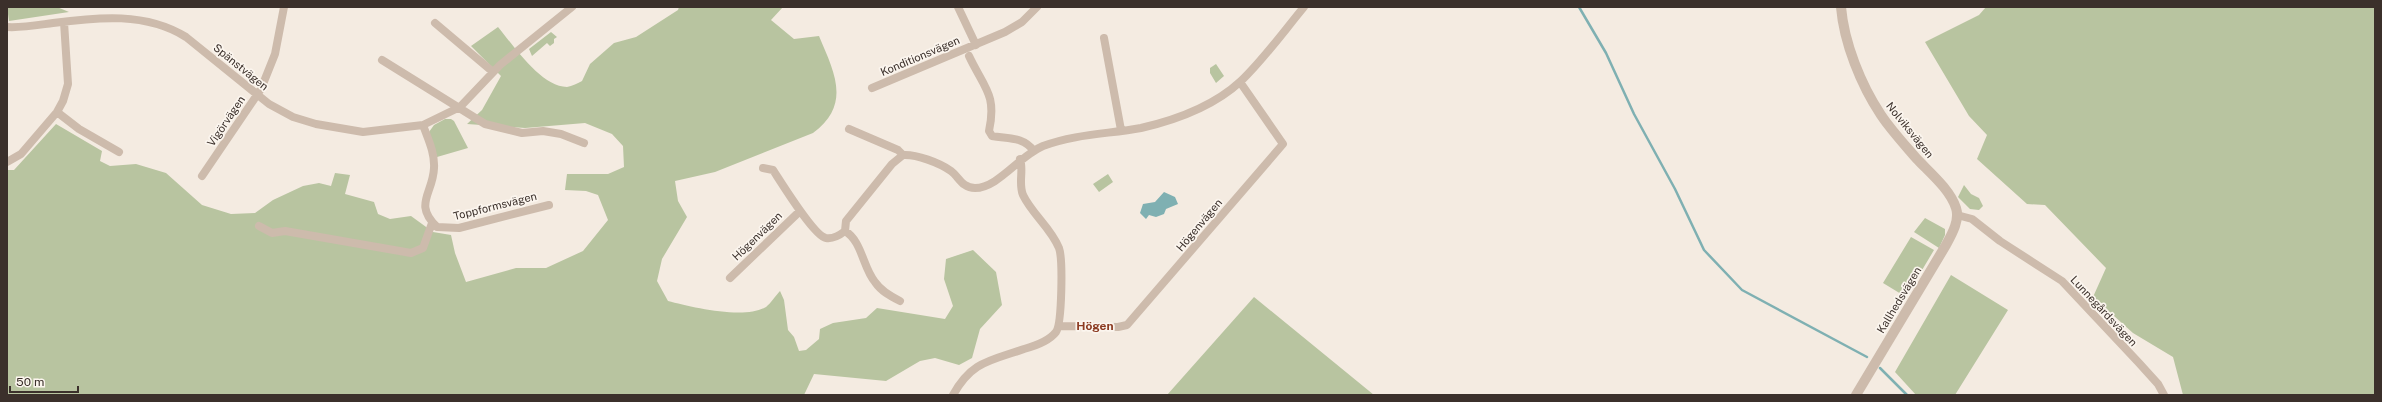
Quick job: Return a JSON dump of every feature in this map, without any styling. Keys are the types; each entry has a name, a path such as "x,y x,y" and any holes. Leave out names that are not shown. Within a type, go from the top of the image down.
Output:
{"street":[{"name":"Vigörvägen","path":"202,176 257,95 270,71 275,54 284,7"},
{"name":"Spänstvägen","path":"7,27 122,19 139,19 160,24 186,37 257,95 293,117 345,130 363,132 423,125 460,107 493,72 572,7"},
{"name":"Konditionsvägen","path":"958,7 976,45"},
{"name":"Konditionsvägen","path":"872,88 976,45 1022,22 1037,7"},
{"path":"849,129 898,150 902,155 917,157 942,166 951,171 963,184 972,188 984,187 995,182 1020,159 1034,151 1078,136 1160,124 1181,116 1215,99 1240,82 1304,7"},
{"name":"Nolviksvägen","path":"1841,7 1847,40 1876,107 1889,126 1947,193 1954,203 1957,215"},
{"path":"7,162 21,154 57,112 66,94 68,84 64,22"},
{"path":"435,23 493,72"},
{"path":"1104,38 1121,130"},
{"path":"969,56 992,103 993,112 989,131 992,136 1018,139 1026,142 1034,151"},
{"path":"382,60 460,107 473,118 501,129 522,133 543,131 562,134 584,143"},
{"name":"Högenvägen","path":"1059,326 1118,327 1127,325 1284,144 1240,82"},
{"path":"57,112 79,129 119,152"},
{"path":"259,226 272,233 285,231 411,253 423,248 432,223 424,211 434,168 434,161 423,125"},
{"path":"900,301 881,290 873,281 853,237 846,230 846,221 892,164 902,155"},
{"path":"953,395 961,381 975,366 1039,344 1051,337 1059,326 1061,260 1059,248 1023,195 1022,165 1020,159"},
{"path":"763,168 773,170 800,211 824,238 831,238 846,230"},
{"name":"Toppformsvägen","path":"432,223 437,227 459,228 549,204"},
{"name":"Högenvägen","path":"730,278 800,211"},
{"name":"Kallhedsvägen","path":"1856,395 1946,245 1956,223 1957,215"},
{"name":"Lunnegårdsvägen","path":"1957,215 1972,219 2000,241 2056,276 2139,363 2158,384 2164,395"}],"green space":[{"path":"7,7 57,7 69,12 9,21"},
{"path":"679,7 783,7 771,20 794,39 819,36 834,75 836,99 832,111 825,122 813,133 715,172 675,181 678,201 687,217 662,259 657,281 668,301 718,311 757,311 766,307 780,291 784,300 788,330 794,337 799,351 806,350 819,339 820,329 833,323 866,318 877,308 945,319 953,306 944,279 946,259 973,250 996,272 1002,305 980,329 972,358 959,365 935,358 920,361 886,381 814,374 804,395 7,395 7,170 14,170 56,124 102,151 100,161 110,166 136,164 166,173 202,205 231,214 255,213 273,200 303,186 319,183 331,186 335,173 350,175 345,194 374,202 378,214 390,219 411,216 433,232 451,235 455,253 466,282 516,268 546,268 583,251 608,220 598,195 586,191 565,190 567,174 608,174 624,167 623,146 612,134 585,123 525,128 467,124 482,110 501,76 471,46 498,27 528,64 538,73 557,85 567,87 582,81 590,64 614,43 636,37 678,10"},
{"path":"1986,7 2375,7 2375,395 2183,395 2173,357 2133,333 2093,297 2106,268 2045,205 2027,204 1977,159 1987,135 1969,116 1925,42 1979,15"},
{"path":"551,32 557,37 554,39 554,43 550,46 547,43 532,56 529,49"},
{"path":"1216,64 1224,76 1216,83 1210,73 1210,68"},
{"path":"445,119 451,119 454,121 468,148 437,157 429,132 434,125"},
{"path":"1108,174 1113,182 1099,192 1093,184"},
{"path":"1964,185 1971,194 1979,198 1983,206 1979,210 1970,209 1958,197"},
{"path":"1925,218 1945,229 1945,235 1939,248 1914,232"},
{"path":"1911,237 1934,250 1906,297 1883,283"},
{"path":"1951,275 2008,310 1955,395 1916,395 1895,372"},
{"path":"1254,297 1374,395 1167,395"}],"water":[{"path":"1164,192 1175,197 1178,204 1166,209 1164,214 1156,217 1149,215 1146,219 1140,213 1143,204 1155,202"}],"waterway":[{"path":"1579,7 1606,53 1634,114 1675,189 1704,250 1742,290 1867,357"},
{"path":"1880,368 1907,395"}],"district":[{"name":"Högen","path":"1095,326"}]}
